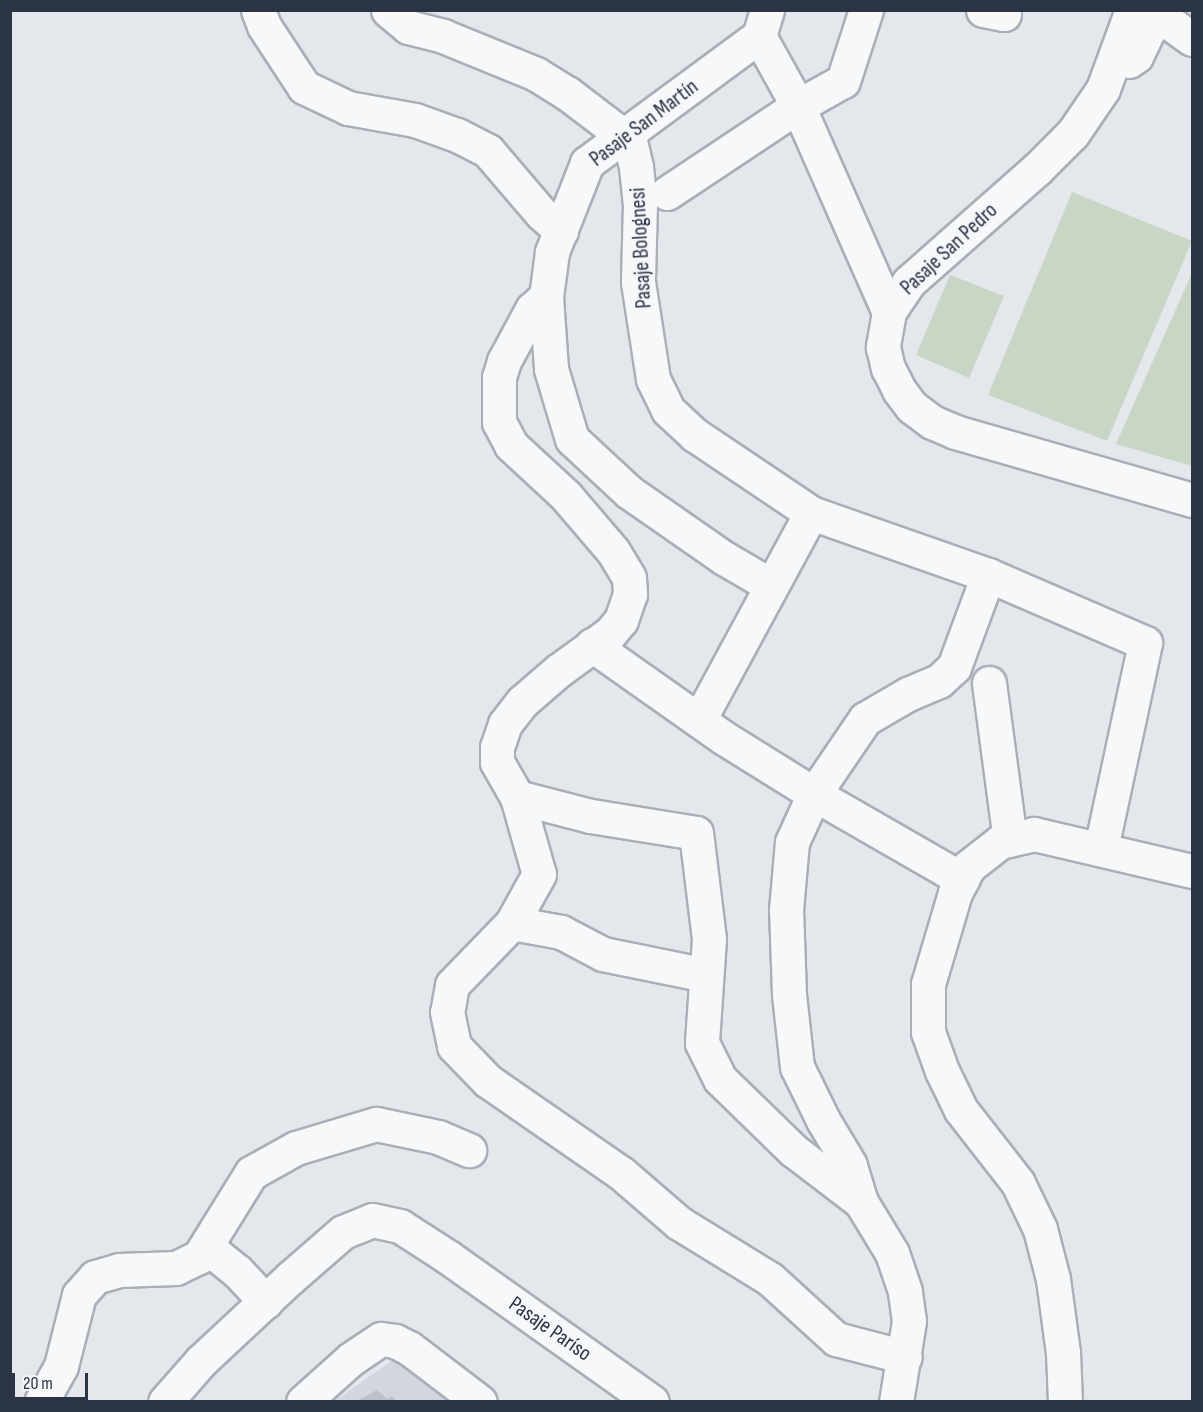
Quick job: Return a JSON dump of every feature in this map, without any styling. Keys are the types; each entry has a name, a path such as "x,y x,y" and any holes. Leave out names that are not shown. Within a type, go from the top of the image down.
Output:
{"street":[{"path":"258,10 264,26 304,87 348,108 415,120 446,131 488,151 541,213 561,231"},
{"path":"388,10 408,27 442,36 536,74 567,93 625,137"},
{"path":"667,193 798,106 843,81 866,10"},
{"path":"983,10 1004,14 1004,10"},
{"path":"1141,11 1192,39"},
{"name":"Pasaje San Pedro","path":"1141,11 1136,56 1125,64 1111,68 1098,97 1065,142 925,266 898,295 889,312 883,347 888,368 898,390 912,407 932,422 955,432 1192,500"},
{"path":"763,23 889,312"},
{"name":"Pasaje San Martín","path":"763,23 625,137 605,148 587,163 552,252 546,297 551,369 572,439 629,492 724,558 770,585"},
{"name":"Pasaje Bolognesi","path":"625,137 630,141 636,167 639,203 638,282 643,317 653,380 668,410 694,435 811,513 988,575 1145,643 1101,849"},
{"path":"546,297 532,309 504,361 499,377 499,422 511,446 566,496 598,532 629,578 630,594 621,620 610,633 522,702 505,724 497,747 497,762 517,797 538,874 512,923 452,985 447,1012 454,1046 488,1082 621,1173 680,1222 770,1279 837,1339 905,1357"},
{"path":"699,720 811,513"},
{"path":"896,1401 905,1357 909,1321 905,1291 892,1253 861,1202 850,1164 823,1120 797,1067 789,994 786,910 792,842 814,794 865,719 908,694 939,681 954,667 988,575"},
{"path":"592,645 699,720 814,794 962,879"},
{"path":"989,683 1010,840"},
{"path":"517,797 591,816 696,833 709,939 702,1043 720,1079 793,1150 861,1202"},
{"path":"1065,1401 1063,1353 1053,1279 1040,1229 1018,1183 961,1110 928,1032 928,984 955,893 962,879 969,867 1000,842 1034,834 1192,871"},
{"path":"512,923 561,932 603,954 706,975"},
{"path":"41,1401 61,1366 79,1295 95,1277 119,1270 176,1268 199,1257 251,1173 296,1148 376,1124 438,1137 468,1150"},
{"name":"Pasaje Paríso","path":"165,1401 201,1361 343,1232 372,1220 400,1226 448,1257 652,1401"},
{"path":"207,1247 237,1271 266,1302"},
{"path":"303,1401 351,1359 381,1339 395,1341 409,1348 480,1401"}],"shaded area":[{"path":"393,1360 453,1401 333,1402"}],"green space":[{"path":"1072,192 1192,241 1107,441 988,395"},
{"path":"1192,273 1192,466 1116,444"},
{"path":"950,275 1004,296 969,378 916,355"}],"building":[{"path":"377,1390 387,1399 392,1396 396,1402 355,1402"}]}
